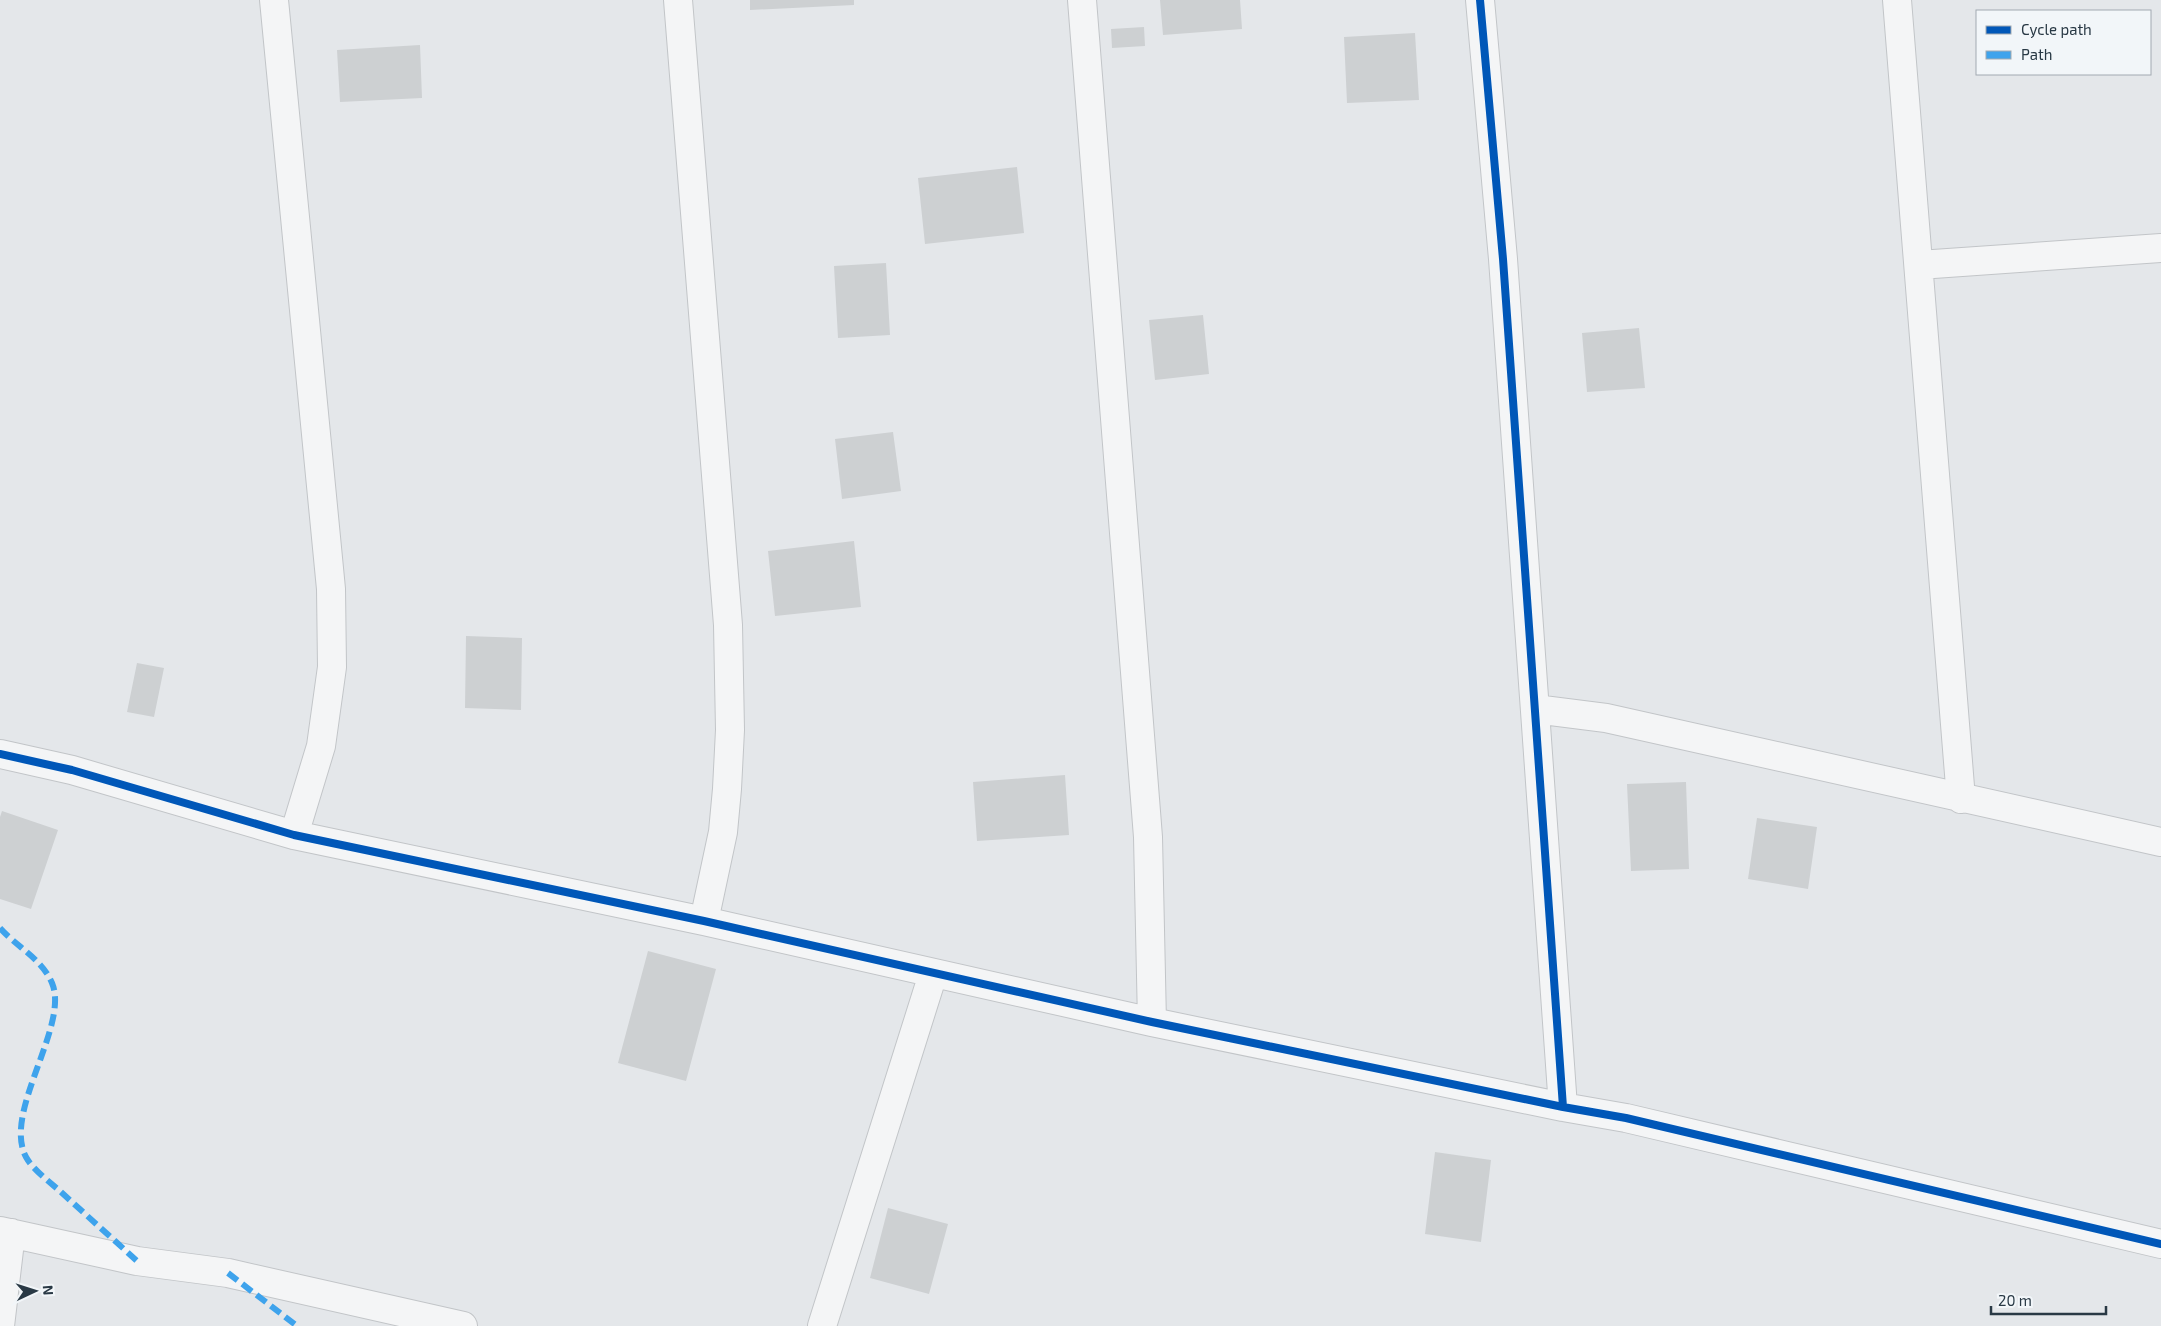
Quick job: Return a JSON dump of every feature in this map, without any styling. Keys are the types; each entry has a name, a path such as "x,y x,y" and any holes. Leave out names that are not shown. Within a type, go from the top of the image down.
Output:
{"street":[{"path":"274,0 331,599 332,667 322,738 294,835"},
{"path":"678,0 728,625 730,730 727,789 723,832 704,921"},
{"path":"1082,0 1148,837 1152,1022"},
{"path":"1480,0 1504,259 1563,1107"},
{"path":"1897,0 1961,799"},
{"path":"1919,265 2161,248"},
{"path":"1535,709 1606,718 1961,799 2161,842"},
{"path":"0,754 72,770 294,835 704,921 1152,1022 1563,1107 1626,1118 2161,1244"},
{"path":"822,1326 933,974"},
{"path":"0,1326 5,1232 137,1261 228,1273 463,1326"}],"building":[{"path":"750,0 854,0 854,5 750,10"},
{"path":"1160,0 1240,0 1242,29 1163,35"},
{"path":"1144,27 1145,46 1112,48 1111,29"},
{"path":"1415,33 1419,100 1347,103 1344,37"},
{"path":"420,45 422,98 340,102 337,50"},
{"path":"1017,167 1024,233 925,244 918,178"},
{"path":"886,263 890,335 838,338 834,266"},
{"path":"1203,315 1209,374 1155,380 1149,320"},
{"path":"1639,328 1645,388 1587,392 1582,333"},
{"path":"893,432 901,491 842,499 835,439"},
{"path":"854,541 861,607 775,616 768,551"},
{"path":"466,636 522,638 521,710 465,708"},
{"path":"137,663 164,668 154,717 127,712"},
{"path":"1065,775 1069,835 977,841 973,782"},
{"path":"1686,782 1689,869 1631,871 1627,784"},
{"path":"2,811 58,830 31,909 0,899 0,817"},
{"path":"1757,818 1817,827 1808,889 1748,879"},
{"path":"648,951 716,969 686,1081 618,1063"},
{"path":"1435,1152 1491,1160 1481,1242 1425,1234"},
{"path":"888,1208 948,1224 929,1294 870,1278"}],"marked path":[{"path":"0,928 42,967 52,983 55,1001 52,1022 22,1117 21,1138 26,1157 42,1176 137,1261"},
{"path":"228,1273 297,1326"}],"cycle path":[{"path":"1480,0 1503,259 1563,1107"},
{"path":"0,754 72,770 294,835 704,921 1152,1022 1563,1107 1626,1118 2161,1244"}]}
